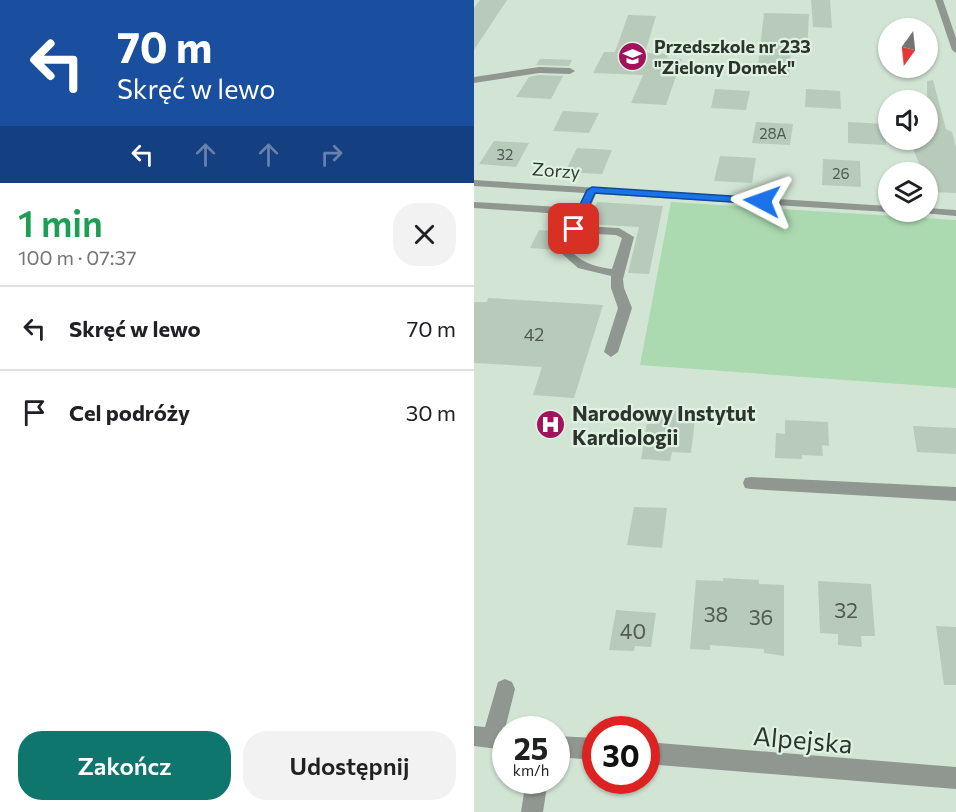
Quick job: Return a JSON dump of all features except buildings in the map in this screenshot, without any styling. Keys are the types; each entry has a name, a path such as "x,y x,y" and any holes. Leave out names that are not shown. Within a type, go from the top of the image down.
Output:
{"street":[{"path":"939,0 956,51"},
{"path":"474,80 539,70 570,71"},
{"name":"Zorzy","path":"474,183 878,207"},
{"path":"592,190 565,251 596,272 617,273"},
{"path":"474,205 582,212"},
{"path":"938,212 956,213"},
{"path":"574,229 619,232 628,237 617,273 617,289 625,302 625,308 611,352"},
{"path":"751,483 956,494"},
{"path":"490,738 505,689"},
{"name":"Alpejska","path":"660,754 956,778"},
{"path":"532,812 535,794"}],"green space":[{"path":"671,202 878,215 878,222 956,220 956,388 640,365"}],"place":[{"name":"Przedszkole nr 233 \"Zielony Domek\"","path":"633,56"},
{"name":"Narodowy Instytut Kardiologii","path":"551,424"}],"route":[{"path":"574,229 592,190 762,201"}]}
